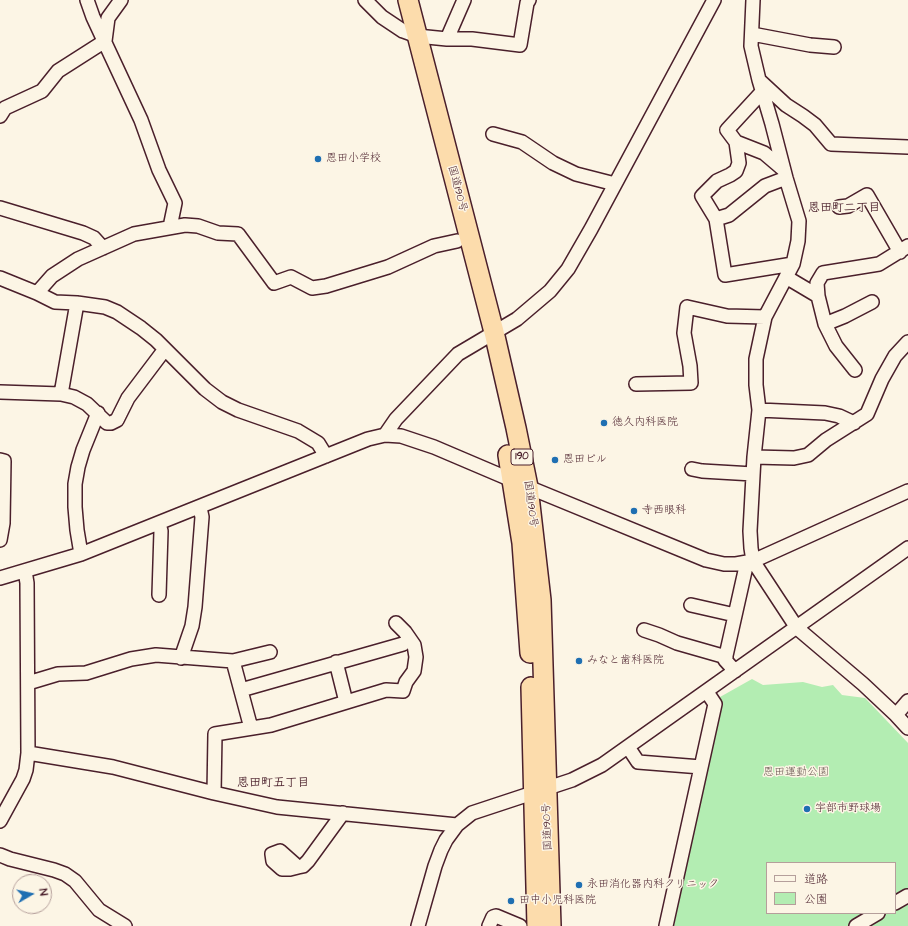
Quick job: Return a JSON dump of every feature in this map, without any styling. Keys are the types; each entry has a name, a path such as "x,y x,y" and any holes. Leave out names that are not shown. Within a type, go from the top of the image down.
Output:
{"highway":[{"name":"国道190号","path":"395,0 410,33 488,335"},
{"name":"国道190号","path":"408,0 410,33 457,241 488,335 516,428 521,484 541,600 540,791 537,926"},
{"name":"国道190号","path":"540,791 551,926"}],"street":[{"path":"87,0 93,18 141,120 159,170 175,203 170,227"},
{"path":"105,41 108,18 121,0"},
{"path":"365,0 382,17 410,33 447,40 472,39 520,45 524,1"},
{"path":"447,40 464,0"},
{"path":"385,436 396,419 458,354 517,319 550,291 568,269 714,0"},
{"path":"735,672 725,660 750,561 754,457 759,410 756,385 756,359 765,317 793,264 798,241 799,221 760,86 751,46 753,0"},
{"path":"752,34 771,39 834,47"},
{"path":"0,116 6,108 42,91 58,71 105,41"},
{"path":"760,86 727,130 736,142 739,163 736,171 718,181 702,196 716,219 725,275 793,264"},
{"path":"760,86 815,125 832,144 908,147"},
{"path":"494,134 522,142 553,163 576,174 615,184"},
{"path":"736,142 764,153 785,174"},
{"path":"716,219 729,215 765,186 785,174"},
{"path":"839,207 848,206 867,195 904,249 879,264 823,273 817,283 818,296 825,324 836,346 855,370"},
{"path":"0,208 83,233 94,238 103,248"},
{"path":"37,293 52,276 78,259 134,234 185,225 198,226 218,233 238,234 274,283 291,278 312,288 326,286 388,267 434,246 457,241"},
{"path":"786,277 818,296"},
{"path":"0,278 55,302 105,307 117,312 156,340 205,389 222,402 238,410 298,431 318,443 326,456"},
{"path":"825,324 846,316 872,302"},
{"path":"61,394 76,303"},
{"path":"636,384 691,383 690,366 684,332 687,307 728,316 765,317"},
{"path":"754,457 794,458 808,455 826,440 867,414 882,379 896,356 908,342"},
{"path":"0,392 61,394 74,397 87,404 107,423 117,420 128,398 165,349"},
{"path":"759,410 825,413 839,416 854,423"},
{"path":"81,554 75,514 75,484 83,450 98,413"},
{"path":"0,578 81,554 200,508 368,439 385,436 401,436 414,440 706,560 724,564 750,561 908,491"},
{"path":"0,460 4,461 2,487 3,523 0,540"},
{"path":"692,468 702,471 753,474"},
{"path":"181,658 192,626 195,607 202,517 200,508"},
{"path":"159,524 161,530 159,595"},
{"path":"418,926 441,850 457,825 472,813 572,780 594,770 628,748 908,548"},
{"path":"750,561 797,628 862,684 908,728"},
{"path":"0,821 23,780 28,753 27,583 25,571"},
{"path":"691,604 735,616"},
{"path":"214,793 215,734 271,724 386,690 403,691 406,682 414,670 416,657 414,645 405,632 396,623"},
{"path":"644,630 677,643 726,657"},
{"path":"241,690 403,644"},
{"path":"28,683 58,674 86,672 131,659 156,656 181,658 192,657 233,661 270,652"},
{"path":"233,661 251,728"},
{"path":"336,662 346,702"},
{"path":"666,926 715,704 707,692"},
{"path":"896,715 908,701"},
{"path":"628,748 638,762 701,767"},
{"path":"28,753 113,768 277,807 457,825"},
{"path":"298,867 303,866 308,861 343,813"},
{"path":"0,855 66,874 75,881 99,910 125,926"},
{"path":"896,902 907,896"},
{"path":"856,926 876,914"},
{"path":"489,926 493,917 496,916 520,926"}],"green space":[{"name":"宇部市野球場","path":"752,679 763,685 803,682 822,687 833,685 842,695 865,698 908,743 908,926 674,926 720,697"}],"place":[{"name":"恩田小学校","path":"318,159"},
{"name":"徳久内科医院","path":"604,423"},
{"name":"恩田ビル","path":"555,460"},
{"name":"寺西眼科","path":"634,511"},
{"name":"みなと歯科医院","path":"579,661"},
{"name":"宇部市野球場","path":"807,809"},
{"name":"永田消化器内科クリニック","path":"579,885"},
{"name":"田中小児科医院","path":"511,901"}],"district":[{"name":"恩田町二丁目","path":"844,208"},
{"name":"恩田町五丁目","path":"273,783"}],"park label":[{"name":"恩田運動公園","path":"796,773"}]}
